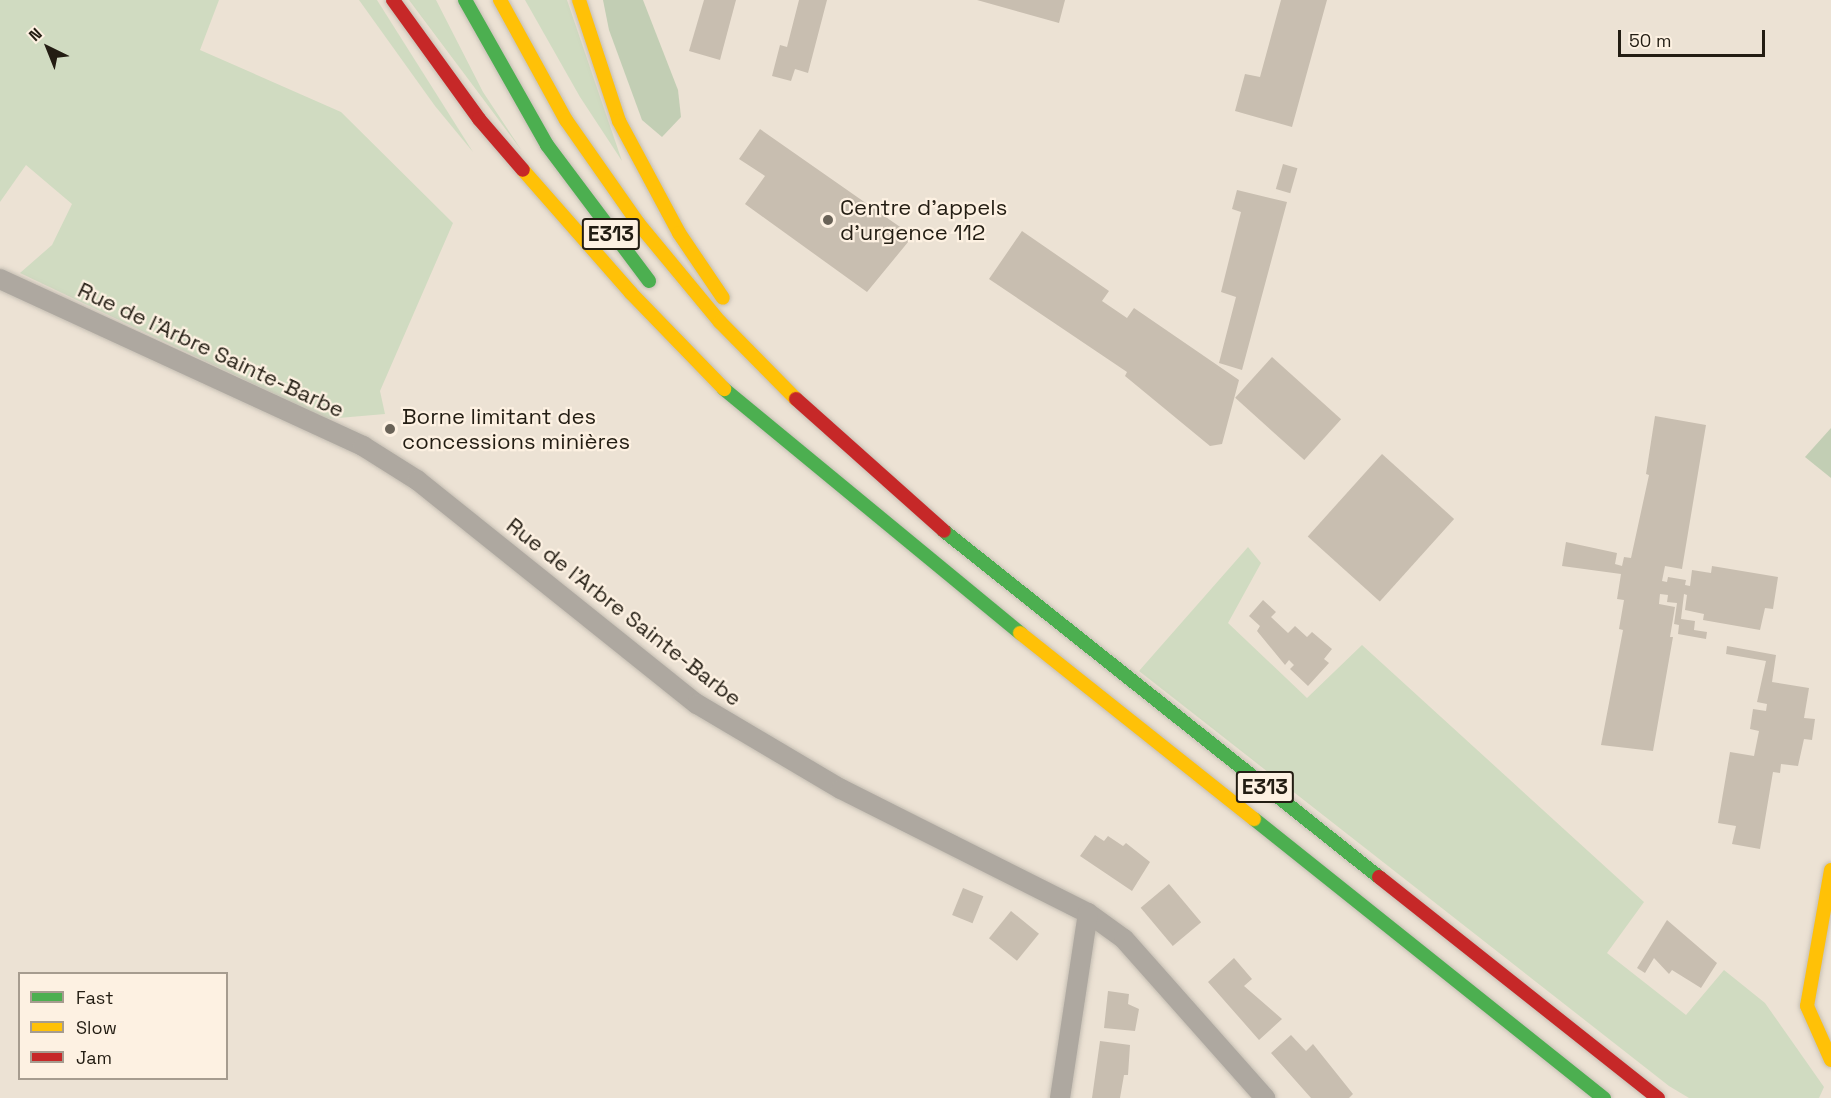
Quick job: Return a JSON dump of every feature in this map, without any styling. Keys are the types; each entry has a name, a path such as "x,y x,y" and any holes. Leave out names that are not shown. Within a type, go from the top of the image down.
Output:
{"main road":[{"path":"393,0 479,119 631,293 731,397 790,443"},
{"name":"E313","path":"465,0 547,145 622,249 658,291"},
{"name":"E313","path":"500,0 566,120 609,184 689,287 752,356 874,473 966,551 1658,1098"},
{"path":"579,0 619,121 648,180 733,314 752,356"},
{"name":"E313","path":"717,359 790,443 933,564 1604,1098"},
{"path":"1830,1056 1807,1006 1831,870"}],"street":[{"name":"Rue de l'Arbre Sainte-Barbe","path":"0,279 363,446 417,480 697,704 841,789 1088,913 1124,939 1265,1098"},
{"path":"1059,1098 1088,913"}],"green space":[{"path":"0,0 219,0 200,50 341,112 453,223 380,391 385,414 327,419 20,273 52,245 72,204 26,165 0,202"},
{"path":"359,0 377,0 473,152 435,106"},
{"path":"409,0 436,0 483,92 522,151"},
{"path":"525,0 567,0 622,161 580,97"},
{"path":"603,0 643,0 678,90 681,117 662,137 642,120 609,30"},
{"path":"1831,428 1831,478 1805,457"},
{"path":"1248,547 1261,563 1228,623 1307,698 1362,645 1644,902 1607,953 1686,1015 1724,970 1765,1003 1824,1087 1819,1098 1689,1098 1669,1086 1139,671"}],"building":[{"path":"704,0 736,0 720,60 689,51"},
{"path":"799,0 827,0 808,73 795,69 791,81 772,76 780,45 787,47"},
{"path":"977,0 1065,0 1059,23"},
{"path":"1281,0 1327,0 1292,127 1235,111 1245,74 1260,77"},
{"name":"Centre d’appels d’urgence 112","path":"760,129 913,236 867,292 745,204 765,176 739,159"},
{"path":"1283,164 1297,168 1290,193 1276,189"},
{"path":"1237,190 1287,202 1242,370 1219,363 1236,297 1221,292 1241,212 1232,209"},
{"path":"1022,231 1109,291 1102,301 1127,318 1134,308 1239,380 1222,444 1210,446 1125,376 1127,372 989,279"},
{"path":"1272,357 1341,419 1304,460 1235,398"},
{"path":"1655,416 1706,425 1682,569 1665,566 1662,581 1667,582 1668,577 1686,580 1685,585 1690,586 1692,570 1711,573 1712,566 1778,577 1773,609 1765,608 1760,630 1703,620 1704,614 1685,610 1687,595 1684,594 1681,619 1695,621 1694,630 1707,632 1706,639 1678,634 1679,625 1674,624 1677,603 1667,602 1668,595 1660,594 1659,604 1675,607 1670,637 1673,637 1653,751 1601,745 1623,630 1619,629 1624,600 1617,599 1621,574 1562,566 1566,542 1617,553 1615,564 1622,566 1624,557 1631,558 1649,475 1646,474"},
{"path":"1382,454 1454,519 1380,601 1308,536"},
{"path":"1263,600 1276,612 1271,617 1288,633 1295,626 1307,637 1312,632 1332,649 1324,659 1329,663 1308,686 1290,669 1294,665 1289,660 1285,665 1257,631 1260,626 1249,616"},
{"path":"1727,646 1776,655 1772,682 1809,688 1804,718 1815,719 1812,740 1804,739 1798,766 1781,764 1780,773 1773,772 1760,849 1732,844 1736,826 1718,823 1730,752 1754,756 1759,731 1750,729 1753,709 1766,711 1767,704 1757,702 1766,661 1726,654"},
{"path":"1095,835 1104,841 1108,836 1123,846 1126,843 1150,862 1132,891 1080,856"},
{"path":"1169,884 1201,922 1173,946 1141,908"},
{"path":"963,888 983,896 973,923 952,915"},
{"path":"1011,911 1039,934 1017,961 989,938"},
{"path":"1667,920 1717,963 1701,988 1672,970 1669,974 1654,958 1645,973 1637,968"},
{"path":"1234,958 1252,979 1244,986 1282,1019 1259,1040 1208,982"},
{"path":"1108,991 1129,994 1128,1004 1139,1009 1135,1031 1104,1028"},
{"path":"1291,1035 1306,1051 1313,1044 1353,1094 1349,1098 1311,1098 1271,1053"},
{"path":"1100,1041 1130,1045 1128,1075 1124,1075 1120,1098 1092,1098"}],"traffic: fast":[{"path":"465,0 547,145 649,281"},
{"path":"724,389 1020,633"},
{"path":"944,531 1379,877"},
{"path":"1254,819 1604,1098"}],"traffic: slow":[{"path":"500,0 566,120 638,223 720,322 796,399"},
{"path":"579,0 619,121 679,233 723,298"},
{"path":"523,170 631,293 724,389"},
{"path":"1020,633 1254,819"},
{"path":"1831,870 1807,1006 1831,1060"}],"traffic: jam":[{"path":"393,0 479,119 523,170"},
{"path":"796,399 944,531"},
{"path":"1379,877 1658,1098"}],"place":[{"name":"Centre d’appels d’urgence 112","path":"828,220"},
{"name":"Borne limitant des concessions minières","path":"390,429"}]}
